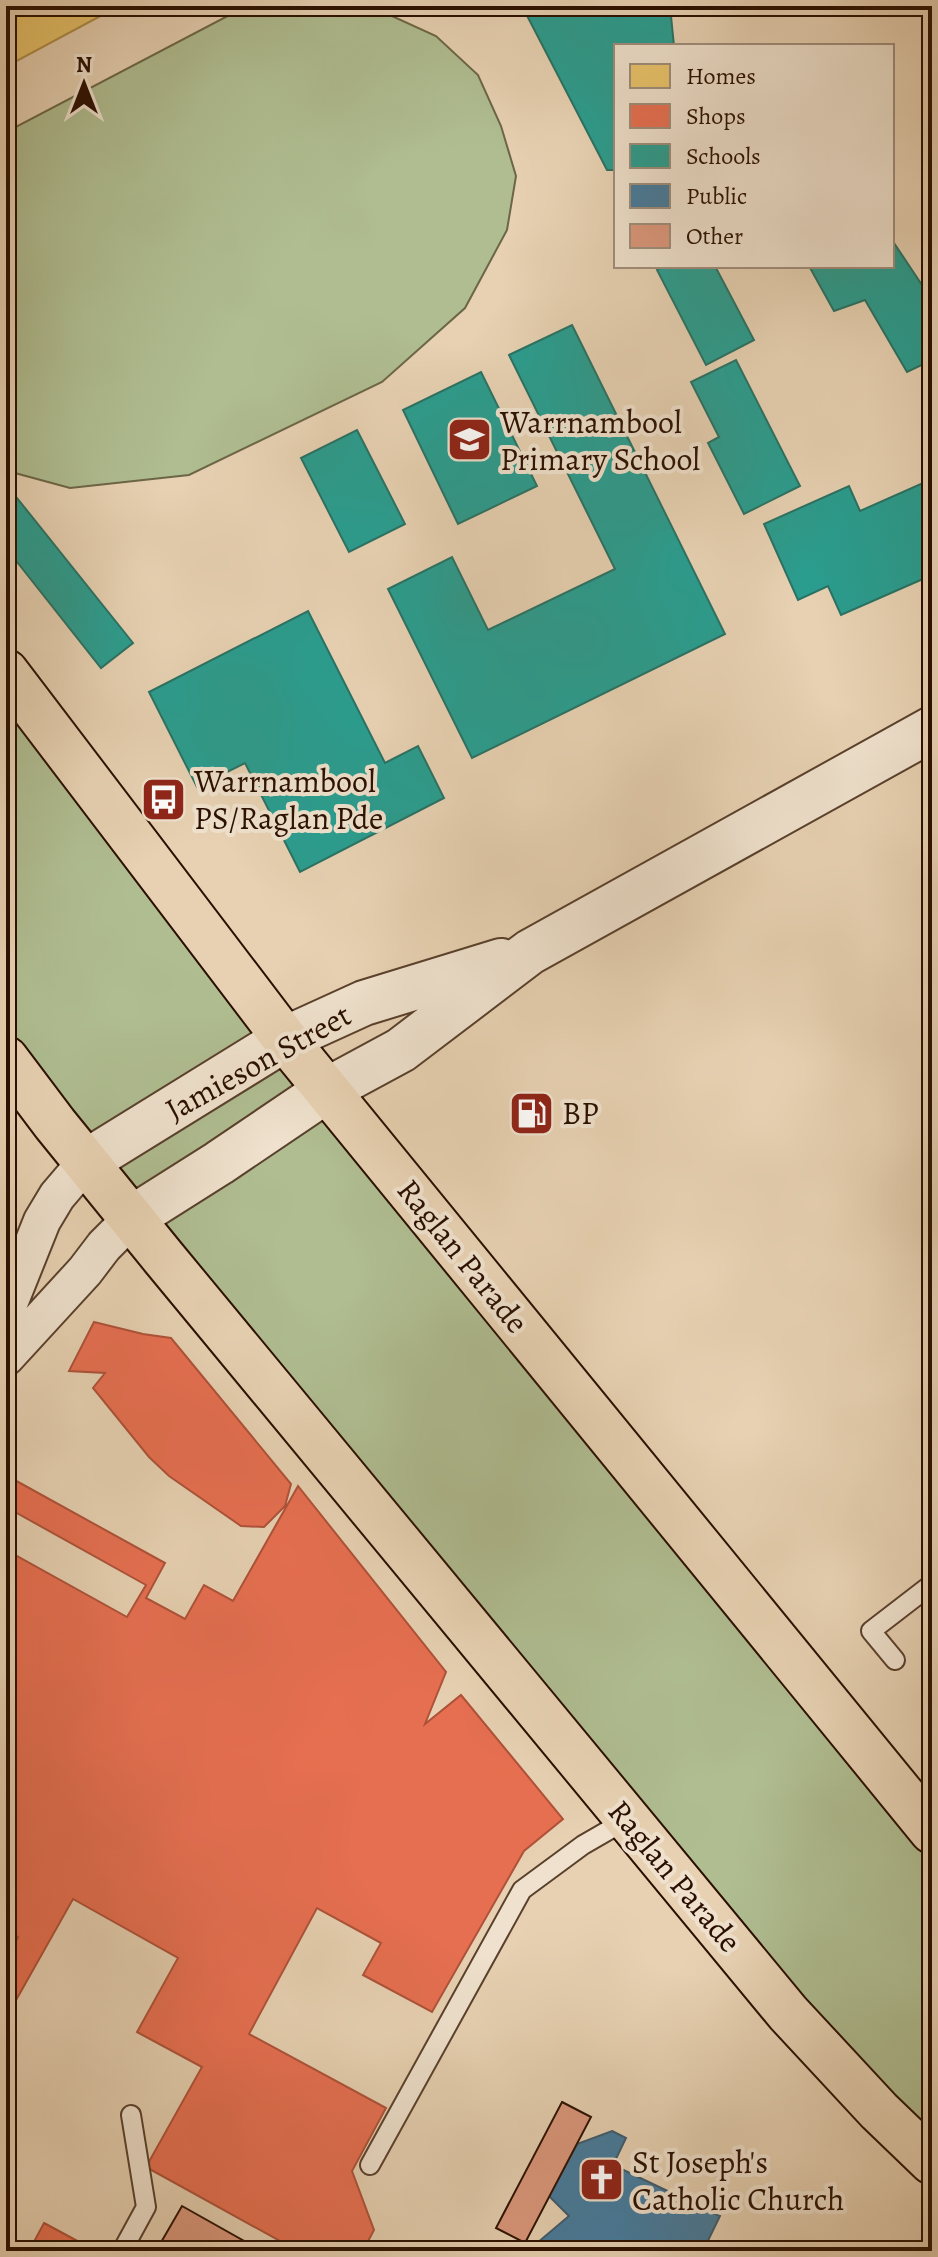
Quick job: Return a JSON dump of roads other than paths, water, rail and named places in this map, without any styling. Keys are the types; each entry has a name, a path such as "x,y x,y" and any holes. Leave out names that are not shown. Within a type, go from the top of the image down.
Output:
{"highway":[{"name":"Raglan Parade","path":"14,695 285,1039 932,1831"},
{"name":"Raglan Parade","path":"6,1059 86,1162 788,2013 879,2111 932,2162"}],"street":[{"name":"Jamieson Street","path":"132,1218 327,1090 401,1050 530,952 932,729"},
{"name":"Jamieson Street","path":"86,1162 285,1039 364,1003 530,952"},
{"path":"6,1311 42,1221 57,1196 86,1162"},
{"path":"6,1357 132,1218"}],"lane":[{"path":"895,1660 871,1631 932,1584"},
{"path":"370,2165 522,1890 583,1845 628,1819"},
{"path":"122,2251 146,2207 131,2115"}],"place":[{"name":"Warrnambool Primary School","path":"469,440"},
{"name":"Warrnambool PS/Raglan Pde","path":"163,799"},
{"name":"BP","path":"531,1113"},
{"name":"St Joseph's Catholic Church","path":"601,2180"}]}
